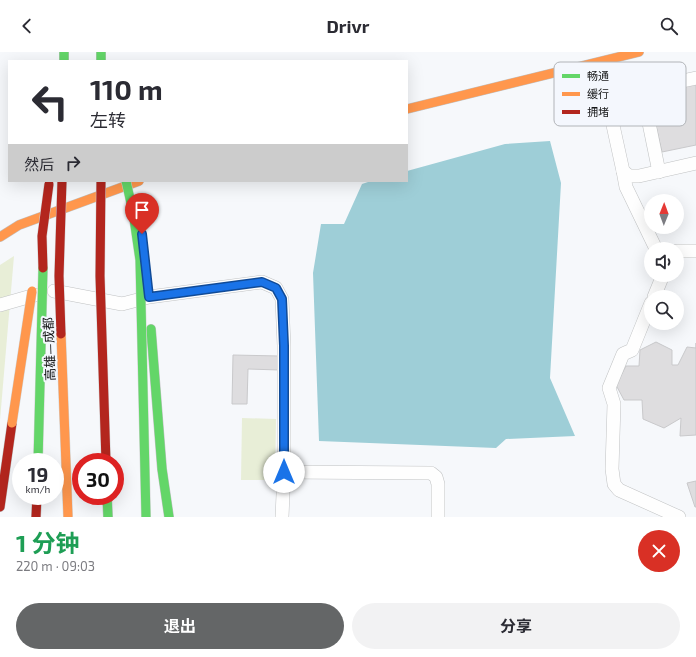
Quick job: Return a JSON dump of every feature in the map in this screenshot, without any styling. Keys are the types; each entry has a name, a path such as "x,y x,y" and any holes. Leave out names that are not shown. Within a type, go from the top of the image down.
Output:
{"main road":[{"path":"599,62 640,52"},
{"path":"408,109 554,73"},
{"path":"0,508 33,282 42,236 50,182"},
{"name":"高雄—成都","path":"62,182 59,276 68,517"},
{"path":"101,182 100,276 106,453"},
{"path":"0,237 19,225 130,182"},
{"path":"133,182 149,297 162,469 168,517"},
{"path":"133,182 133,212 140,260 146,517"},
{"path":"38,453 44,280 42,236"},
{"path":"144,464 155,509"},
{"path":"36,517 37,505"},
{"path":"107,505 108,517"}],"street":[{"path":"686,80 696,78"},
{"path":"613,126 626,187 653,242"},
{"path":"650,126 659,172"},
{"path":"623,171 629,176 639,176 696,163"},
{"path":"632,198 639,176"},
{"path":"684,251 696,251"},
{"path":"0,305 51,290 122,304 149,297 262,282 276,288 282,299 284,346 284,472 282,517"},
{"path":"644,320 632,350 623,354 609,388 614,404 612,468 614,484 619,490 679,517"},
{"path":"284,472 431,473 436,478 438,484 438,517"}],"green space":[{"path":"14,256 0,420 0,265"},
{"path":"242,418 276,419 275,480 241,480"}],"water":[{"path":"550,141 561,183 550,378 575,436 506,439 496,448 319,441 313,273 321,224 344,224 362,184 368,182 408,182 408,171 505,144"}],"building":[{"path":"696,82 696,145 662,152 656,126 686,126 686,84"},
{"path":"656,342 672,350 672,365 678,365 687,347 696,348 696,435 680,436 681,418 664,428 643,419 642,400 624,400 616,385 626,366 639,366 640,350"},
{"path":"233,355 279,356 279,370 248,369 247,404 232,404"},
{"path":"696,481 696,507 695,507 687,483"}],"traffic: fast":[{"path":"64,52 64,60"},
{"path":"101,52 101,60"},
{"path":"126,182 133,212 140,260 146,517"},
{"path":"38,453 43,268"},
{"path":"151,329 162,469 169,517"},
{"path":"107,505 108,517"}],"traffic: slow":[{"path":"598,62 639,52"},
{"path":"408,109 554,73"},
{"path":"0,237 19,225 136,182"},
{"path":"12,423 32,291"},
{"path":"61,334 68,517"}],"traffic: jam":[{"path":"61,334 59,276 62,182"},
{"path":"101,182 100,276 106,453"},
{"path":"43,268 42,236 49,184"},
{"path":"0,507 12,423"},
{"path":"36,517 37,505"}],"route":[{"path":"142,234 149,297 262,282 276,288 282,299 284,346 284,472"}]}
